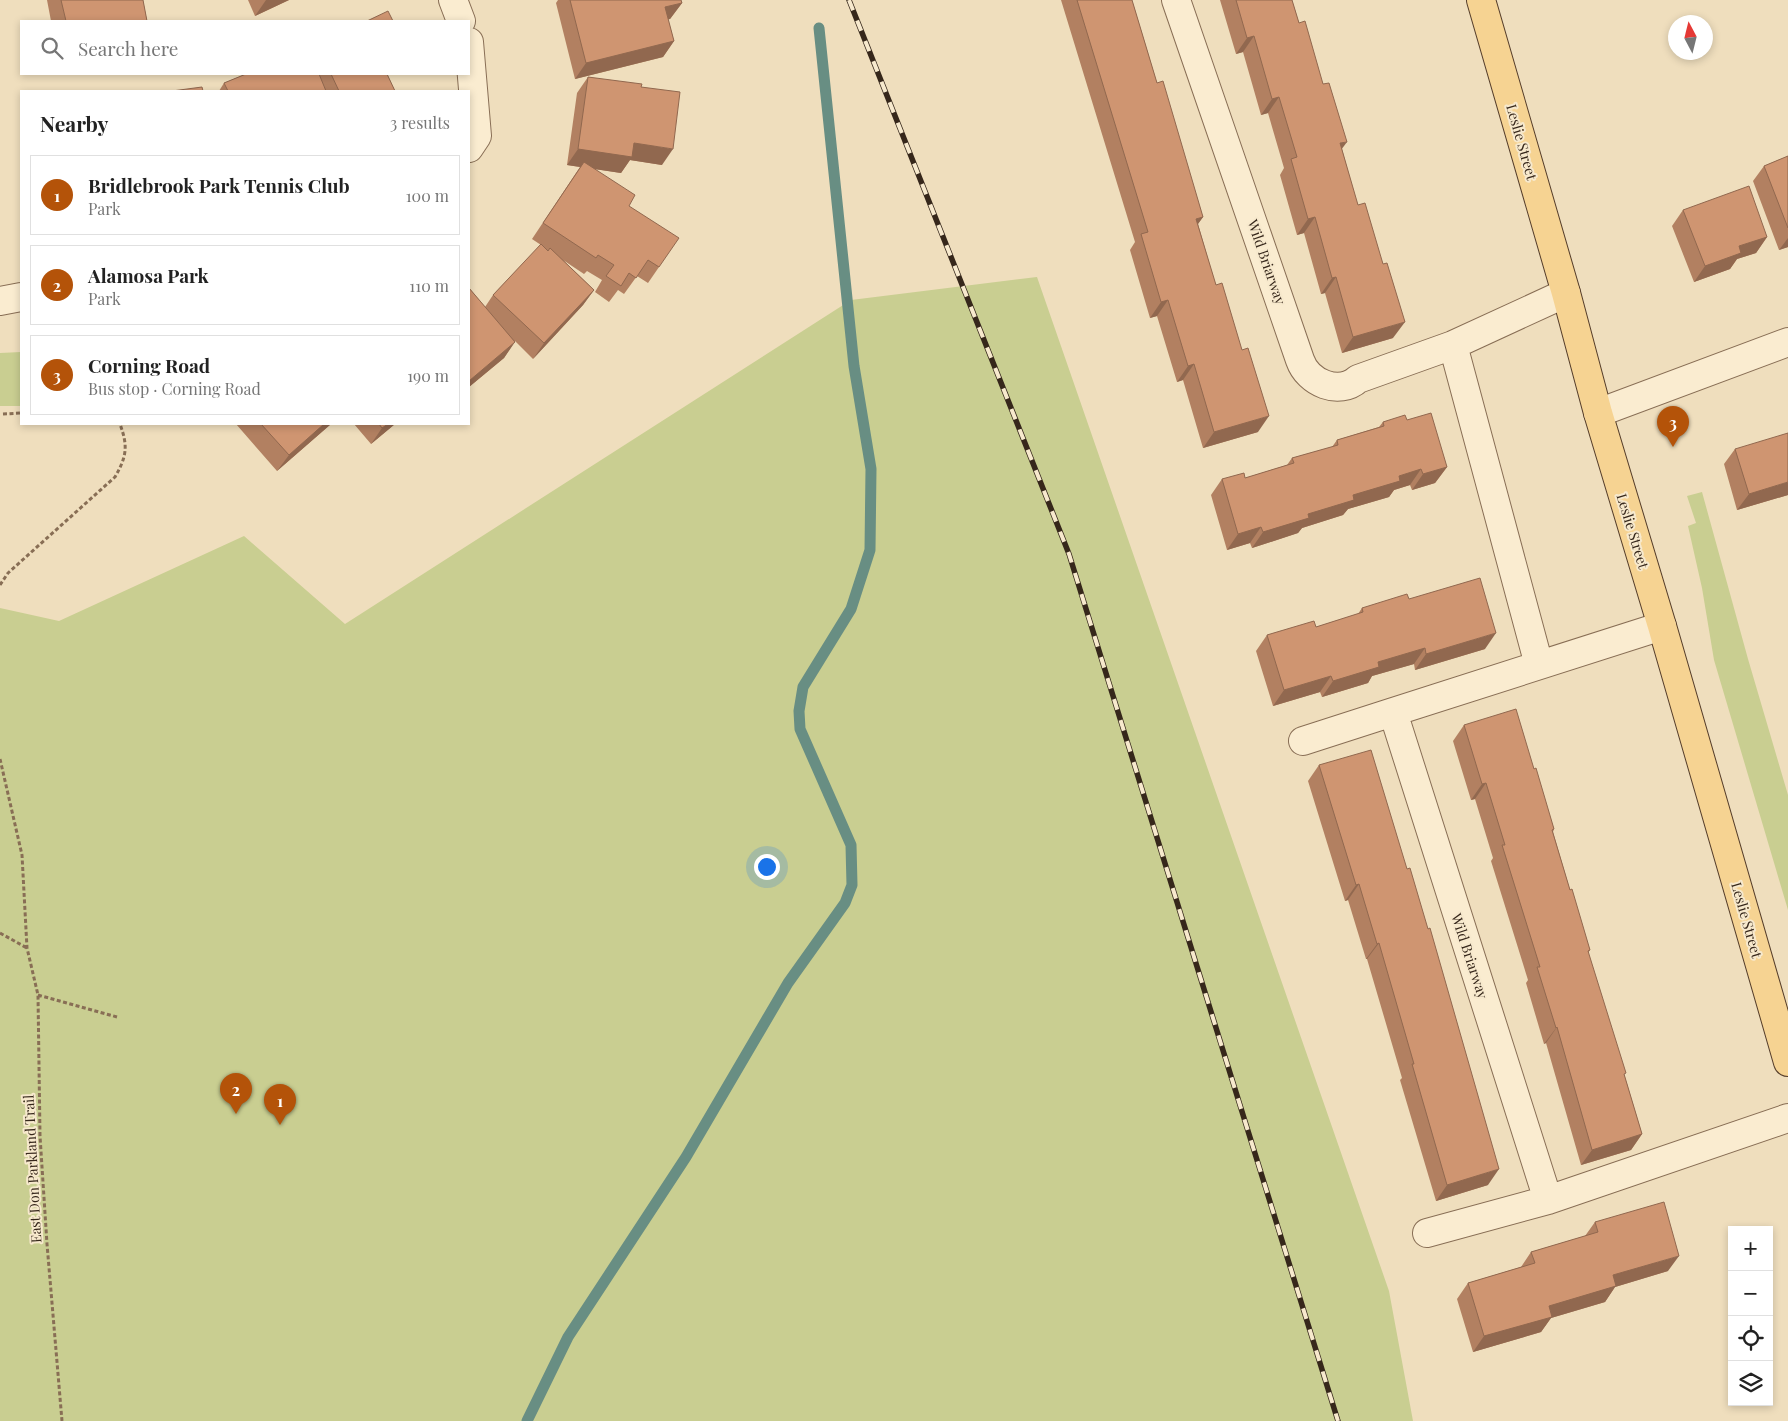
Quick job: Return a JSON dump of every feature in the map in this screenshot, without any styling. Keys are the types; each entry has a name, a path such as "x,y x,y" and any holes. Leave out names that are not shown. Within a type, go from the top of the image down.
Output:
{"main road":[{"name":"Leslie Street","path":"1481,0 1566,293 1598,413 1662,626 1788,1062"}],"street":[{"path":"452,0 461,20"},
{"name":"Wild Briarway","path":"1176,0 1300,360 1305,370 1319,382 1330,386 1341,386 1454,345 1566,293"},
{"path":"470,67 473,142"},
{"path":"0,301 20,297"},
{"path":"1598,413 1788,342"},
{"path":"1454,345 1539,665"},
{"path":"1303,741 1662,626"},
{"name":"Wild Briarway","path":"1393,712 1548,1200"},
{"path":"1426,1233 1548,1200 1788,1118"}],"path":[{"path":"3,414 20,413"},
{"path":"0,585 8,573 116,477 124,462 126,440 120,425"},
{"name":"East Don Parkland Trail","path":"0,759 22,855 28,948 38,995 40,1136 62,1421"},
{"path":"0,933 28,948"},
{"path":"38,995 117,1017"}],"green space":[{"path":"1037,277 1389,1291 1413,1421 0,1421 0,608 59,621 244,536 345,624 851,300"},
{"path":"20,352 20,406 0,406 0,353"},
{"path":"1702,492 1788,795 1788,910 1714,660 1702,588 1688,526 1696,523 1687,496"}],"building":[{"path":"61,0 143,0 147,20 66,20"},
{"path":"570,0 681,0 682,3 665,7 674,41 586,63"},
{"path":"1077,0 1132,0 1157,83 1163,81 1203,217 1196,219 1216,285 1222,283 1242,350 1248,348 1269,416 1214,432 1194,364 1188,366 1168,300 1161,302 1141,234 1148,232"},
{"path":"1236,0 1292,0 1299,23 1305,21 1323,84 1329,83 1347,142 1340,143 1358,205 1365,203 1383,264 1387,263 1405,322 1353,337 1336,277 1332,278 1315,217 1308,219 1291,159 1297,157 1279,97 1272,99 1254,36 1247,38"},
{"path":"388,11 392,20 369,20"},
{"path":"244,75 319,75 326,90 228,90 224,83"},
{"path":"331,75 387,75 395,90 339,90"},
{"path":"588,77 642,84 641,87 680,92 673,149 634,143 632,157 578,149"},
{"path":"202,87 203,90 180,90"},
{"path":"1788,156 1788,228 1764,166"},
{"path":"584,162 635,195 629,206 679,238 659,267 648,260 636,278 629,273 621,286 606,276 614,265 598,255 596,258 543,223"},
{"path":"1749,186 1767,237 1739,246 1741,253 1705,266 1683,210"},
{"path":"541,244 548,251 550,248 594,290 544,343 493,295"},
{"path":"470,289 515,342 470,380"},
{"path":"1431,413 1447,467 1423,474 1421,469 1399,476 1400,481 1353,495 1354,500 1308,514 1309,518 1263,532 1261,527 1238,534 1222,479 1244,473 1245,478 1294,463 1292,458 1338,445 1337,440 1384,426 1383,422 1405,415 1407,420"},
{"path":"262,425 323,425 289,455"},
{"path":"1788,433 1788,482 1749,494 1735,449"},
{"path":"1480,578 1496,633 1426,654 1425,648 1378,662 1379,667 1333,681 1331,676 1284,690 1267,635 1314,621 1316,627 1363,612 1362,608 1407,594 1409,599"},
{"path":"1516,709 1534,769 1536,768 1570,890 1572,889 1590,950 1588,951 1626,1073 1624,1074 1642,1134 1592,1150 1557,1027 1537,967 1540,967 1502,845 1505,845 1486,783 1482,784 1464,725"},
{"path":"1371,750 1407,869 1410,868 1428,929 1430,928 1499,1169 1447,1185 1379,943 1377,944 1359,884 1356,885 1319,765"},
{"path":"1664,1202 1679,1256 1613,1275 1616,1286 1549,1306 1552,1317 1484,1336 1468,1283 1535,1263 1531,1252 1598,1232 1595,1222"}],"waterway":[{"path":"527,1421 568,1337 686,1157 788,983 845,903 852,885 851,845 800,729 799,711 803,687 851,609 870,550 871,469 854,366 819,28"}],"railway":[{"path":"849,0 1069,554 1338,1421"}],"place":[{"name":"Corning Road","path":"1673,447"},
{"name":"Alamosa Park","path":"236,1114"},
{"name":"Bridlebrook Park Tennis Club","path":"280,1125"}]}
